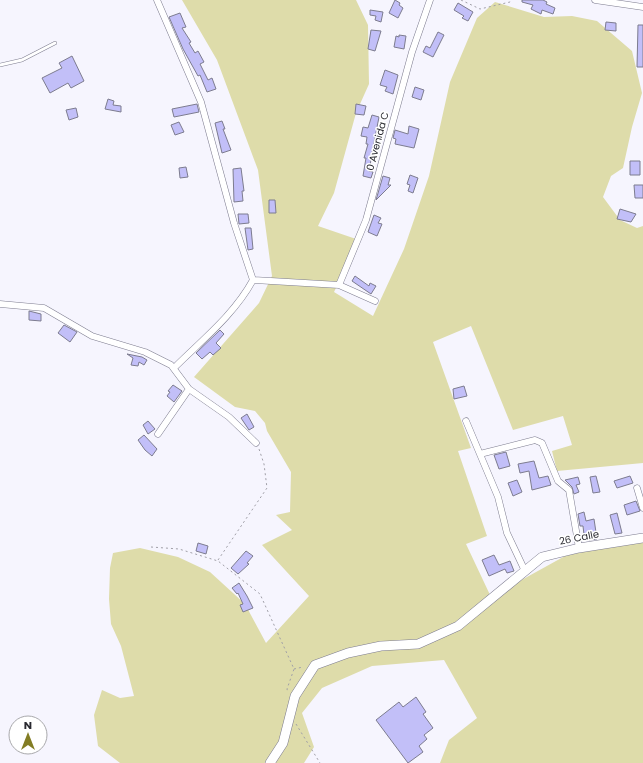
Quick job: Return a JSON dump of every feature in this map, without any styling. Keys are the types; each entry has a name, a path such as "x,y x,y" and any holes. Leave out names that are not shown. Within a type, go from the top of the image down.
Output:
{"street":[{"path":"157,0 201,102 234,223 253,280 243,298 220,324 174,368"},
{"name":"0 Avenida C","path":"339,286 366,220 412,52 430,0"},
{"path":"595,0 643,7"},
{"path":"253,280 339,286 375,301"},
{"path":"0,304 44,308 92,336 145,352 174,368 180,379 189,389 229,417 256,443"},
{"path":"158,434 189,389"},
{"path":"466,421 498,497 507,533 525,571"},
{"path":"480,454 535,440 542,443 558,481 569,490 579,548"},
{"path":"637,488 643,508"},
{"name":"26 Calle","path":"270,763 283,743 294,696 315,665 348,653 381,646 418,644 458,626 542,557 579,548 643,538"}],"lane":[{"path":"0,65 22,60 55,43"}],"path":[{"path":"461,0 480,9 510,2 512,0"},
{"path":"218,561 266,488 264,464 256,443"},
{"path":"151,547 179,549 218,561 260,594 294,669"},
{"path":"290,714 320,763"}],"shaded area":[{"path":"182,0 356,0 368,25 369,84 356,113 334,193 318,226 359,240 334,292 373,316 404,249 429,176 450,82 477,18 495,2 544,17 572,16 597,21 632,51 642,93 632,127 623,168 611,176 603,197 620,220 637,228 643,226 643,463 557,471 552,451 572,445 563,416 513,430 471,326 433,342 471,448 458,451 487,536 466,544 491,597 565,556 616,544 643,540 643,763 440,763 449,740 477,718 444,660 372,666 322,688 302,713 314,747 304,763 120,763 98,746 94,715 102,690 120,698 134,696 121,646 111,624 109,599 110,568 113,553 140,548 178,557 210,572 245,604 266,643 309,596 262,545 292,530 276,515 290,512 291,472 267,431 265,423 255,411 235,407 194,377 259,303 272,276 258,170 217,60"}],"building":[{"path":"395,0 400,3 399,5 403,8 398,18 389,13"},
{"path":"522,0 543,0 547,2 546,4 555,8 553,14 542,10 541,14 531,9 533,5 522,2"},
{"path":"458,3 473,12 468,21 462,18 464,16 454,10"},
{"path":"370,10 383,12 381,22 375,20 376,16 370,15"},
{"path":"180,13 186,27 182,28 191,42 189,43 195,53 198,51 204,62 200,64 208,80 212,78 216,89 207,92 200,75 198,76 183,49 169,17"},
{"path":"606,22 616,23 616,31 605,30"},
{"path":"638,25 643,25 643,67 637,67"},
{"path":"371,30 381,31 375,51 368,49"},
{"path":"438,32 444,35 433,57 423,52 426,46 430,48"},
{"path":"399,35 406,36 404,49 394,47 396,36 399,37"},
{"path":"72,56 84,81 71,88 68,83 50,93 42,78 62,68 59,63"},
{"path":"385,70 398,75 393,94 385,91 387,87 380,85"},
{"path":"415,87 424,90 421,100 412,97"},
{"path":"108,99 114,101 113,105 121,106 121,112 105,109"},
{"path":"197,104 199,112 174,117 172,109"},
{"path":"356,104 366,106 364,115 355,114"},
{"path":"76,108 78,117 69,120 66,110"},
{"path":"372,115 379,117 372,153 374,153 373,160 371,160 369,171 373,172 371,178 363,176 366,158 364,158 368,144 366,144 367,137 361,136 363,127 368,128"},
{"path":"222,121 225,129 223,129 231,150 222,153 215,123"},
{"path":"179,122 184,132 175,135 171,125"},
{"path":"409,126 419,129 414,148 395,144 396,139 393,138 395,130 408,134"},
{"path":"630,161 640,161 640,175 630,175"},
{"path":"186,167 188,177 180,178 179,168"},
{"path":"241,168 244,191 242,191 243,201 234,202 233,169"},
{"path":"410,175 418,178 413,193 408,191 410,185 407,184"},
{"path":"383,176 390,178 388,185 391,185 376,200"},
{"path":"634,185 643,185 643,198 635,198"},
{"path":"269,200 275,200 276,213 269,213"},
{"path":"620,209 636,214 631,222 617,219"},
{"path":"238,214 248,214 249,223 239,224"},
{"path":"374,215 381,218 378,223 382,224 377,236 368,232"},
{"path":"245,228 251,228 253,249 248,250"},
{"path":"355,276 369,286 370,283 376,286 371,294 352,281"},
{"path":"29,311 41,314 41,321 29,320"},
{"path":"64,325 77,332 70,342 58,333"},
{"path":"220,330 224,334 216,343 221,348 213,355 210,352 202,359 196,353"},
{"path":"127,354 142,357 147,360 144,365 139,362 138,366 131,365 133,358"},
{"path":"173,385 182,391 174,402 167,396 170,392 168,391"},
{"path":"464,386 467,396 454,399 453,389"},
{"path":"247,414 254,427 249,430 241,418"},
{"path":"148,421 155,429 148,434 143,425"},
{"path":"144,435 157,449 152,456 145,450 138,440"},
{"path":"506,452 510,466 499,469 494,455"},
{"path":"534,461 539,478 548,476 551,485 532,490 529,471 520,473 518,464"},
{"path":"596,476 600,492 593,493 590,477"},
{"path":"630,476 633,483 617,488 614,481"},
{"path":"578,477 580,484 576,485 579,492 574,494 572,487 565,480"},
{"path":"517,480 522,492 513,496 508,483"},
{"path":"636,501 640,511 627,515 624,505"},
{"path":"584,512 586,521 594,519 597,539 589,540 588,535 584,535 583,526 580,526 578,514"},
{"path":"617,513 622,533 615,534 610,515"},
{"path":"198,543 208,546 206,554 196,551"},
{"path":"246,551 253,556 247,563 249,564 238,574 231,568"},
{"path":"494,555 499,565 510,561 514,571 507,573 505,569 489,576 482,560"},
{"path":"239,583 253,608 243,612 240,605 243,604 238,593 237,594 232,588"},
{"path":"416,697 426,712 423,714 433,728 424,735 427,739 419,746 423,752 408,763 376,720 399,702 403,707"}]}
